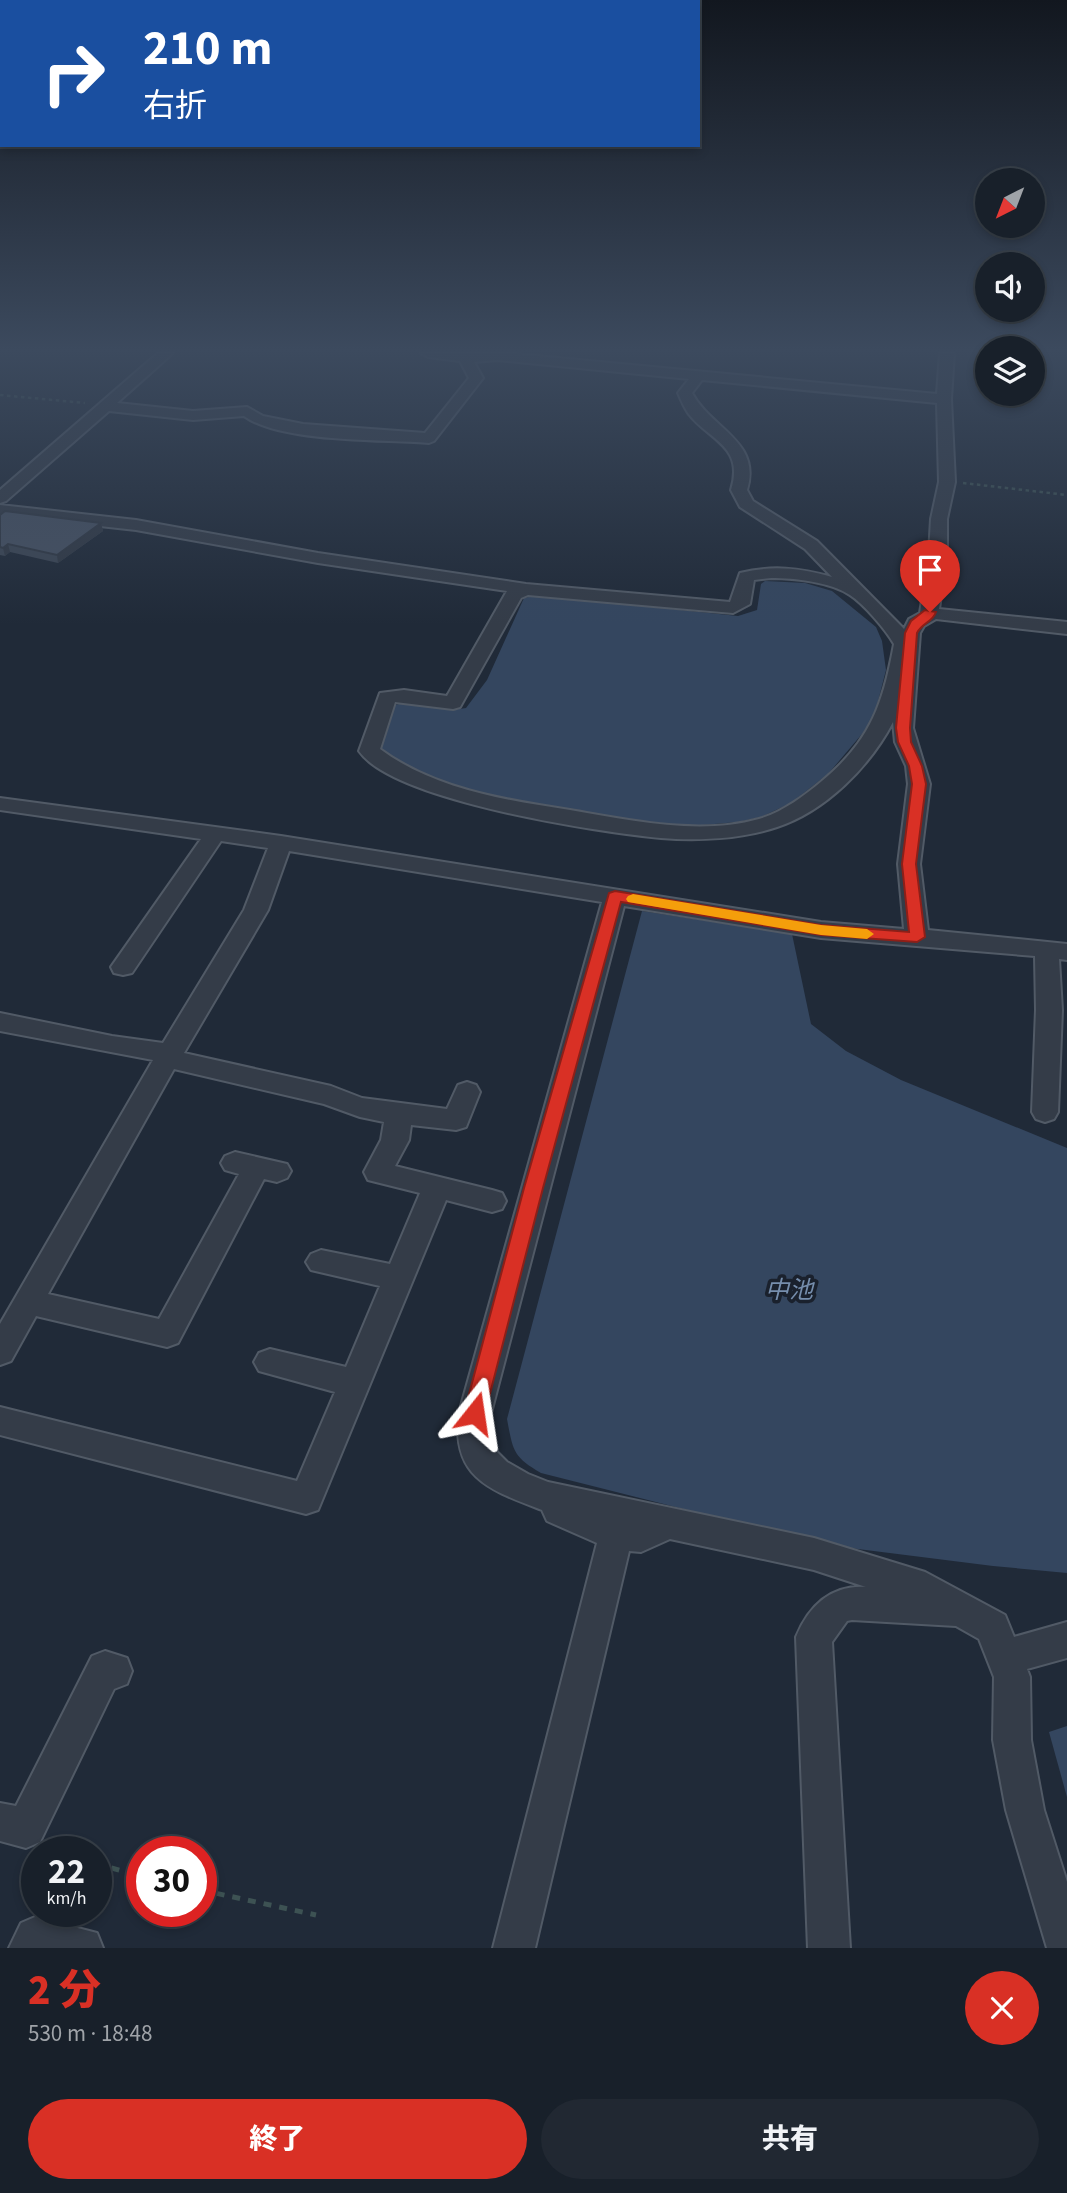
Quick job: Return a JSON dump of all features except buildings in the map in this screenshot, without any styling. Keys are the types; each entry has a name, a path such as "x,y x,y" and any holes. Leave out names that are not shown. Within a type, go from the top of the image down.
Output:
{"street":[{"path":"0,498 62,444"},
{"path":"526,589 514,594 453,703 404,696 387,698 369,751 380,762 438,790 662,831 770,823 813,799 843,776 878,732 887,715 903,644 896,632 853,591 811,545 746,504 739,490 743,477 733,444"},
{"path":"917,937 909,864 919,784 903,728 911,633 916,623 929,616 930,612 938,554 939,519 947,482 947,444"},
{"path":"0,510 135,525 318,558 526,589 733,608 741,604 746,577 760,572 825,579 853,591"},
{"path":"930,612 1067,628"},
{"path":"0,804 281,843 821,930 1057,951 1057,1075 1045,1112"},
{"path":"122,967 215,834"},
{"path":"2,1343 256,910 281,843"},
{"path":"615,896 475,1413 474,1446 484,1463 506,1480 548,1497 814,1554 925,1589 992,1627 1012,1678 1012,1740 1025,1810 1067,1947"},
{"path":"0,1022 168,1056 331,1096 345,1104 399,1114 420,1114 456,1120 467,1092"},
{"path":"399,1114 395,1140 378,1172 492,1201"},
{"path":"28,1302 167,1334 256,1167"},
{"path":"0,1421 306,1499 436,1187"},
{"path":"321,1262 398,1278"},
{"path":"270,1362 355,1383"},
{"path":"548,1497 561,1512 616,1535 641,1536 668,1523"},
{"path":"514,1948 616,1535"},
{"path":"829,1948 814,1637 836,1608 852,1603 963,1610"},
{"path":"1005,1657 1067,1640"},
{"path":"0,1822 26,1828 104,1669 114,1671"},
{"path":"30,1948 35,1937 82,1948"}],"path":[{"path":"947,482 1067,495"},
{"path":"217,1893 316,1915"}],"water":[{"path":"765,581 805,583 832,591 876,627 882,641 886,670 873,721 828,774 791,803 761,817 691,826 651,824 564,810 424,781 374,748 379,732 395,705 412,701 453,710 466,708 487,680 524,598 537,595 738,616 757,610 761,584"},
{"name":"中池","path":"642,911 792,934 811,1024 846,1051 901,1080 1067,1148 1067,1573 826,1545 541,1473 516,1452 507,1419"},
{"path":"1067,1726 1067,1797 1049,1732"}],"slow traffic":[{"path":"633,899 821,930 867,934"}],"route":[{"path":"475,1413 615,896 821,930 917,937 909,864 919,784 903,728 911,633 916,623 929,616 930,612"}]}
